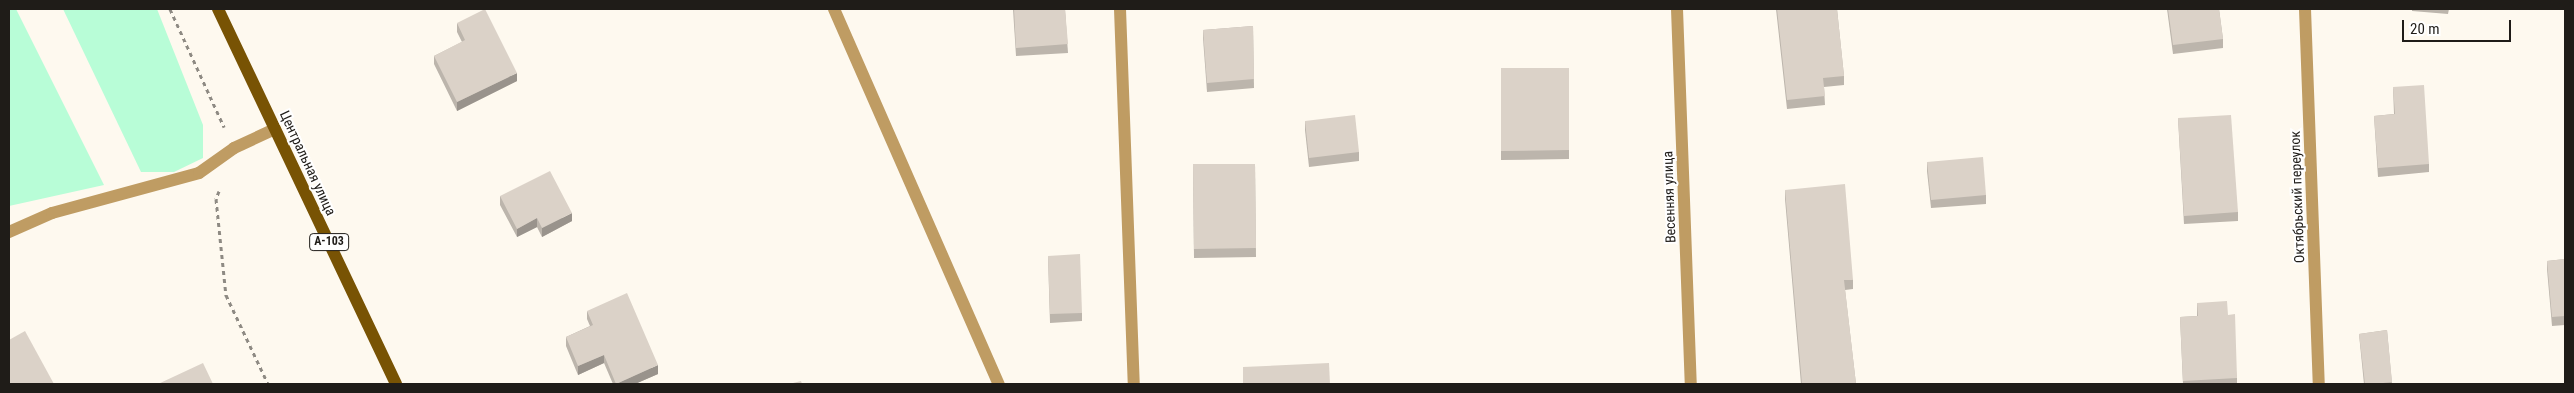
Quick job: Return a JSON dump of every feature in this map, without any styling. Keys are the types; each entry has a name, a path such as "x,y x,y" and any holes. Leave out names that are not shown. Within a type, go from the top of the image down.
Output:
{"main road":[{"name":"Центральная улица","path":"218,9 396,384"}],"street":[{"path":"834,9 999,384"},
{"path":"1120,9 1134,384"},
{"name":"Весенняя улица","path":"1677,9 1691,384"},
{"name":"Октябрьский переулок","path":"2305,9 2319,384"},
{"path":"9,232 52,213 199,173 234,148 275,129"}],"path":[{"path":"170,9 234,148 216,199 226,295 268,384"}],"green space":[{"path":"9,9 16,9 104,185 9,206"},
{"path":"63,9 157,9 203,125 203,158 174,172 141,172"}],"building":[{"path":"485,9 517,73 457,102 434,56 465,40 457,23"},
{"path":"1014,9 1065,9 1068,44 1016,48"},
{"path":"1777,9 1837,9 1844,76 1823,78 1825,96 1787,100"},
{"path":"2168,9 2219,9 2223,39 2173,45"},
{"path":"1253,26 1254,79 1207,83 1203,30"},
{"path":"1501,68 1569,68 1569,150 1501,151"},
{"path":"2424,85 2429,164 2378,168 2374,116 2395,114 2393,87"},
{"path":"1355,115 1359,152 1309,158 1305,121"},
{"path":"2231,115 2238,212 2184,216 2178,118"},
{"path":"1983,157 1986,195 1931,200 1927,162"},
{"path":"1193,164 1255,164 1256,248 1194,249"},
{"path":"550,171 572,213 542,228 537,218 517,229 500,196"},
{"path":"1845,184 1853,280 1844,280 1856,384 1802,384 1785,190"},
{"path":"1080,254 1082,313 1050,314 1048,256"},
{"path":"2565,259 2565,316 2552,317 2547,261"},
{"path":"627,293 658,365 616,384 604,355 578,366 566,337 593,325 587,311"},
{"path":"2227,301 2228,315 2235,314 2237,378 2183,381 2180,317 2198,316 2197,303"},
{"path":"2387,330 2392,382 2365,384 2359,334"},
{"path":"25,331 54,384 9,384 9,340"},
{"path":"203,363 213,384 158,384"},
{"path":"1329,363 1330,384 1243,384 1243,367"},
{"path":"801,381 802,384 789,384"}]}
